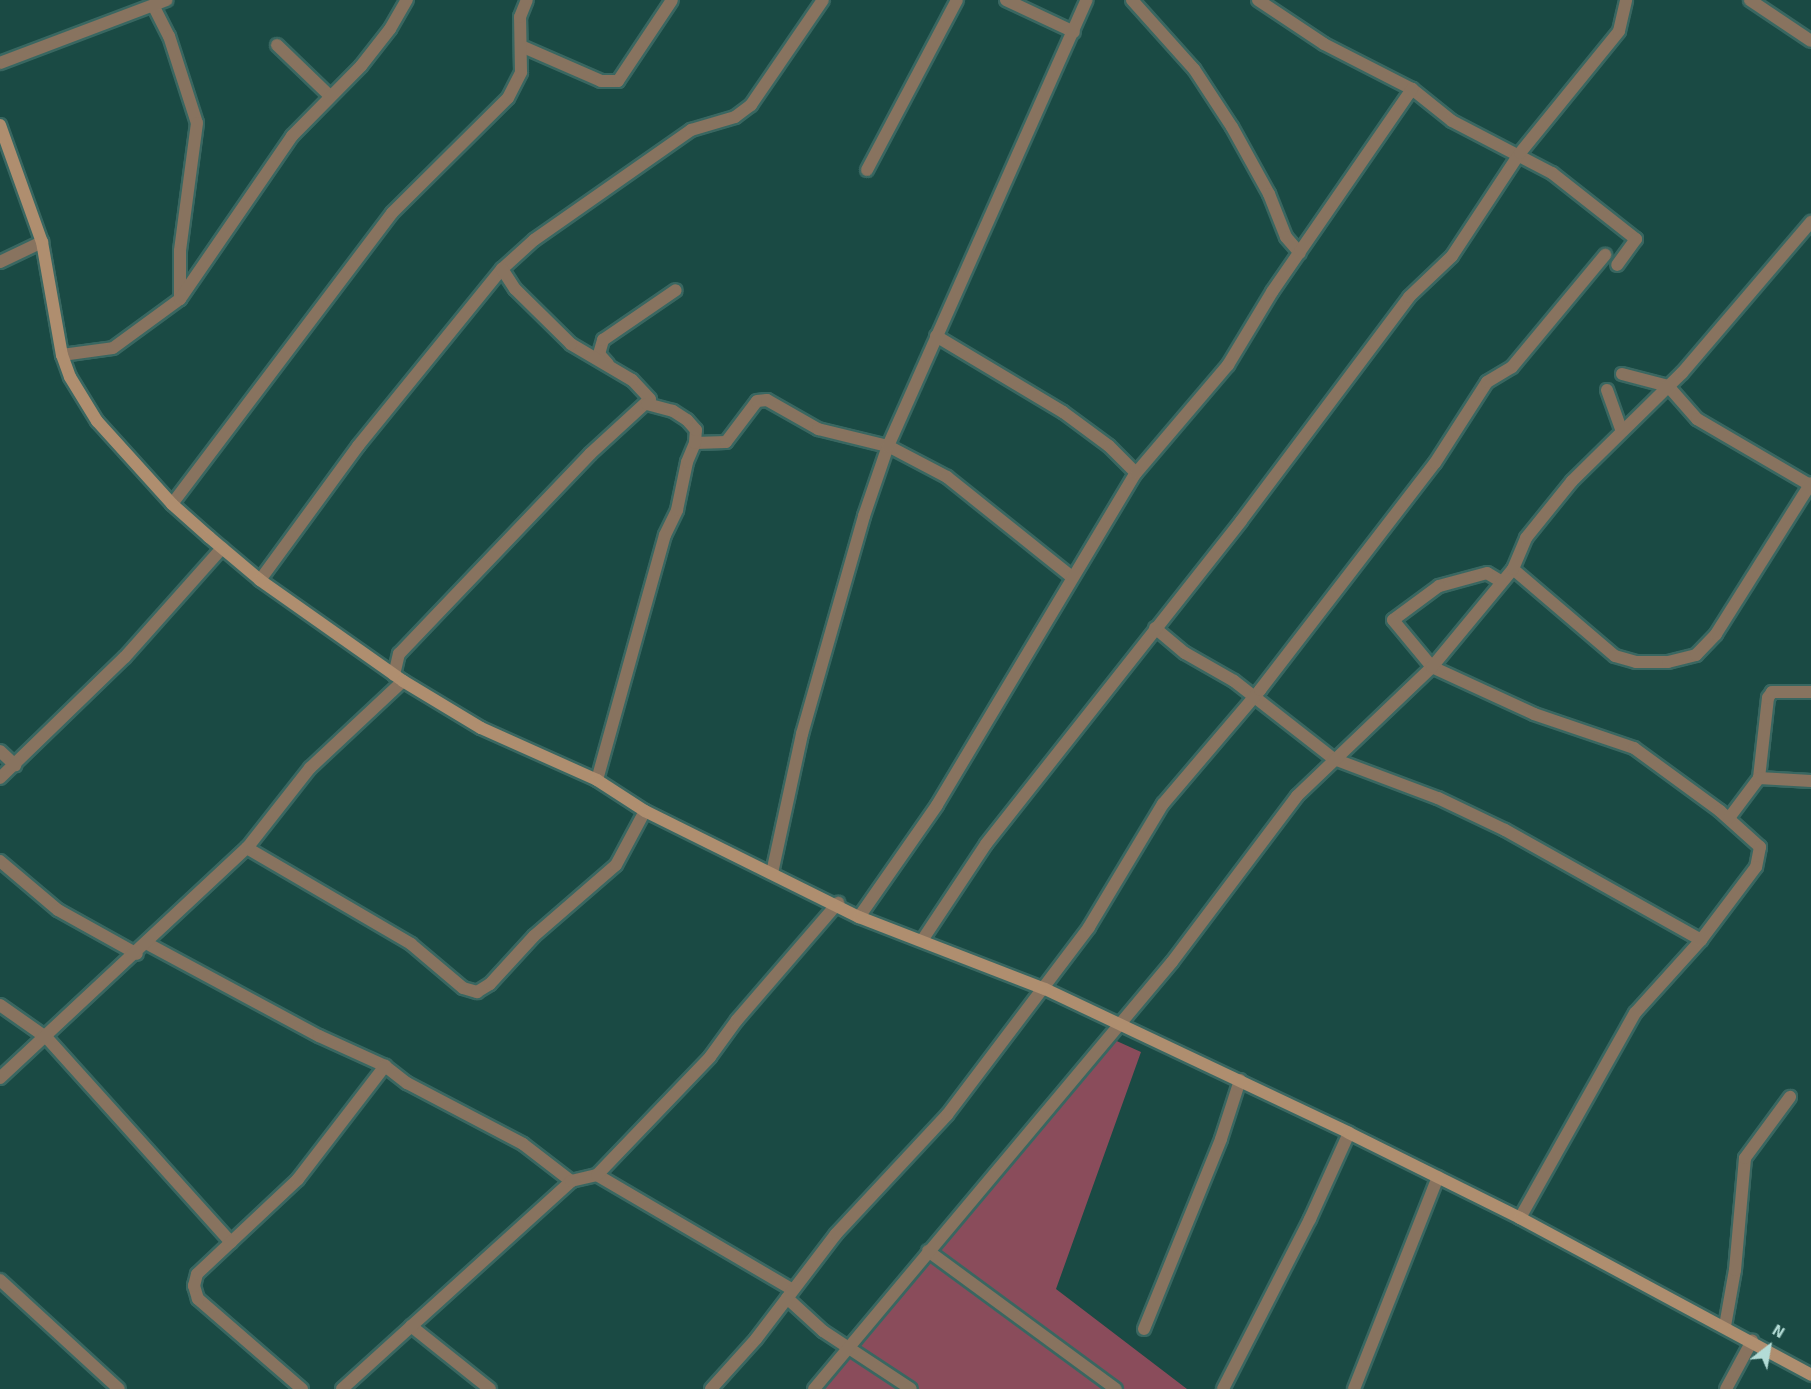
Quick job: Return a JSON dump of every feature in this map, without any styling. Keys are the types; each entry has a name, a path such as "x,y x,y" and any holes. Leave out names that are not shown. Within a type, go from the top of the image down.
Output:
{"street":[{"path":"0,63 154,7 167,0"},
{"path":"62,355 113,348 180,299 292,136 390,29 407,0"},
{"path":"172,504 392,213 508,98 521,72 520,17 527,0"},
{"path":"521,46 601,81 618,81 672,0"},
{"path":"260,580 358,446 502,269 534,240 691,130 735,117 751,105 824,0"},
{"path":"867,170 957,0"},
{"path":"1006,0 1074,32"},
{"path":"772,873 825,649 888,446 1087,0"},
{"path":"1132,0 1194,69 1232,127 1269,194 1286,237 1300,253"},
{"path":"1258,0 1324,44 1412,89 1452,121 1520,153 1552,173 1636,239 1617,265"},
{"path":"923,939 986,844 1248,512 1409,297 1452,256 1520,153 1619,31 1626,0"},
{"path":"1750,0 1811,41"},
{"path":"154,7 169,36 197,123 180,251 180,299"},
{"path":"277,45 330,96"},
{"path":"859,917 937,805 1136,472 1228,365 1300,253 1412,89"},
{"path":"0,125 42,242 62,355 70,377 97,421 172,504 222,548 260,580 399,678 481,728 597,780 645,811 838,903 859,917 923,939 1045,989 1348,1133 1520,1218 1725,1326 1811,1375"},
{"path":"814,1389 1121,1024 1227,893 1297,796 1432,667 1513,569 1526,538 1572,481 1668,386 1811,222"},
{"path":"0,262 42,242"},
{"path":"711,1389 790,1294 836,1234 947,1115 1045,989 1089,927 1163,804 1436,463 1487,382 1512,367 1605,255"},
{"path":"0,1078 47,1038 247,848 310,768 399,678 399,654 590,454 647,404 650,399 646,392 571,344 515,289 502,269"},
{"path":"613,369 599,354 603,340 676,290"},
{"path":"936,336 1064,412 1109,446 1136,472"},
{"path":"1513,569 1615,656 1636,662 1668,662 1696,655 1716,634 1811,484 1697,419 1668,386 1622,374"},
{"path":"1607,390 1622,429"},
{"path":"695,444 726,442 762,399 818,429 888,446 947,477 1072,578"},
{"path":"597,780 665,535 695,444 696,430 687,420 673,411 647,404"},
{"path":"0,778 124,657 222,548"},
{"path":"1502,582 1487,573 1440,586 1393,620 1432,667 1534,714 1634,748 1729,818 1760,847 1756,867 1701,940 1635,1012 1520,1218"},
{"path":"1155,627 1185,653 1252,695 1334,759 1438,798 1505,830 1701,940"},
{"path":"1729,818 1759,778 1768,698 1772,693 1811,692"},
{"path":"0,751 15,765"},
{"path":"1759,778 1811,781"},
{"path":"247,848 411,944 463,988 477,992 490,984 534,936 616,865 645,811"},
{"path":"0,861 58,910 137,954"},
{"path":"342,1389 571,1181 597,1175 679,1085 711,1057 737,1020 838,903"},
{"path":"146,943 319,1036 385,1066 407,1083 523,1144 571,1181"},
{"path":"0,1005 47,1038 231,1242"},
{"path":"302,1389 198,1299 194,1286 197,1274 298,1179 385,1066"},
{"path":"1144,1329 1221,1139 1240,1080"},
{"path":"1725,1326 1736,1260 1746,1158 1790,1097"},
{"path":"1223,1389 1311,1220 1348,1133"},
{"path":"597,1175 790,1294 816,1325 911,1389"},
{"path":"1354,1389 1438,1178"},
{"path":"928,1251 1116,1389"},
{"path":"0,1280 119,1389"},
{"path":"411,1326 490,1389"},
{"path":"1726,1389 1752,1341"}],"shaded area":[{"path":"1110,1038 1141,1052 1056,1289 1187,1389 824,1389"}]}
